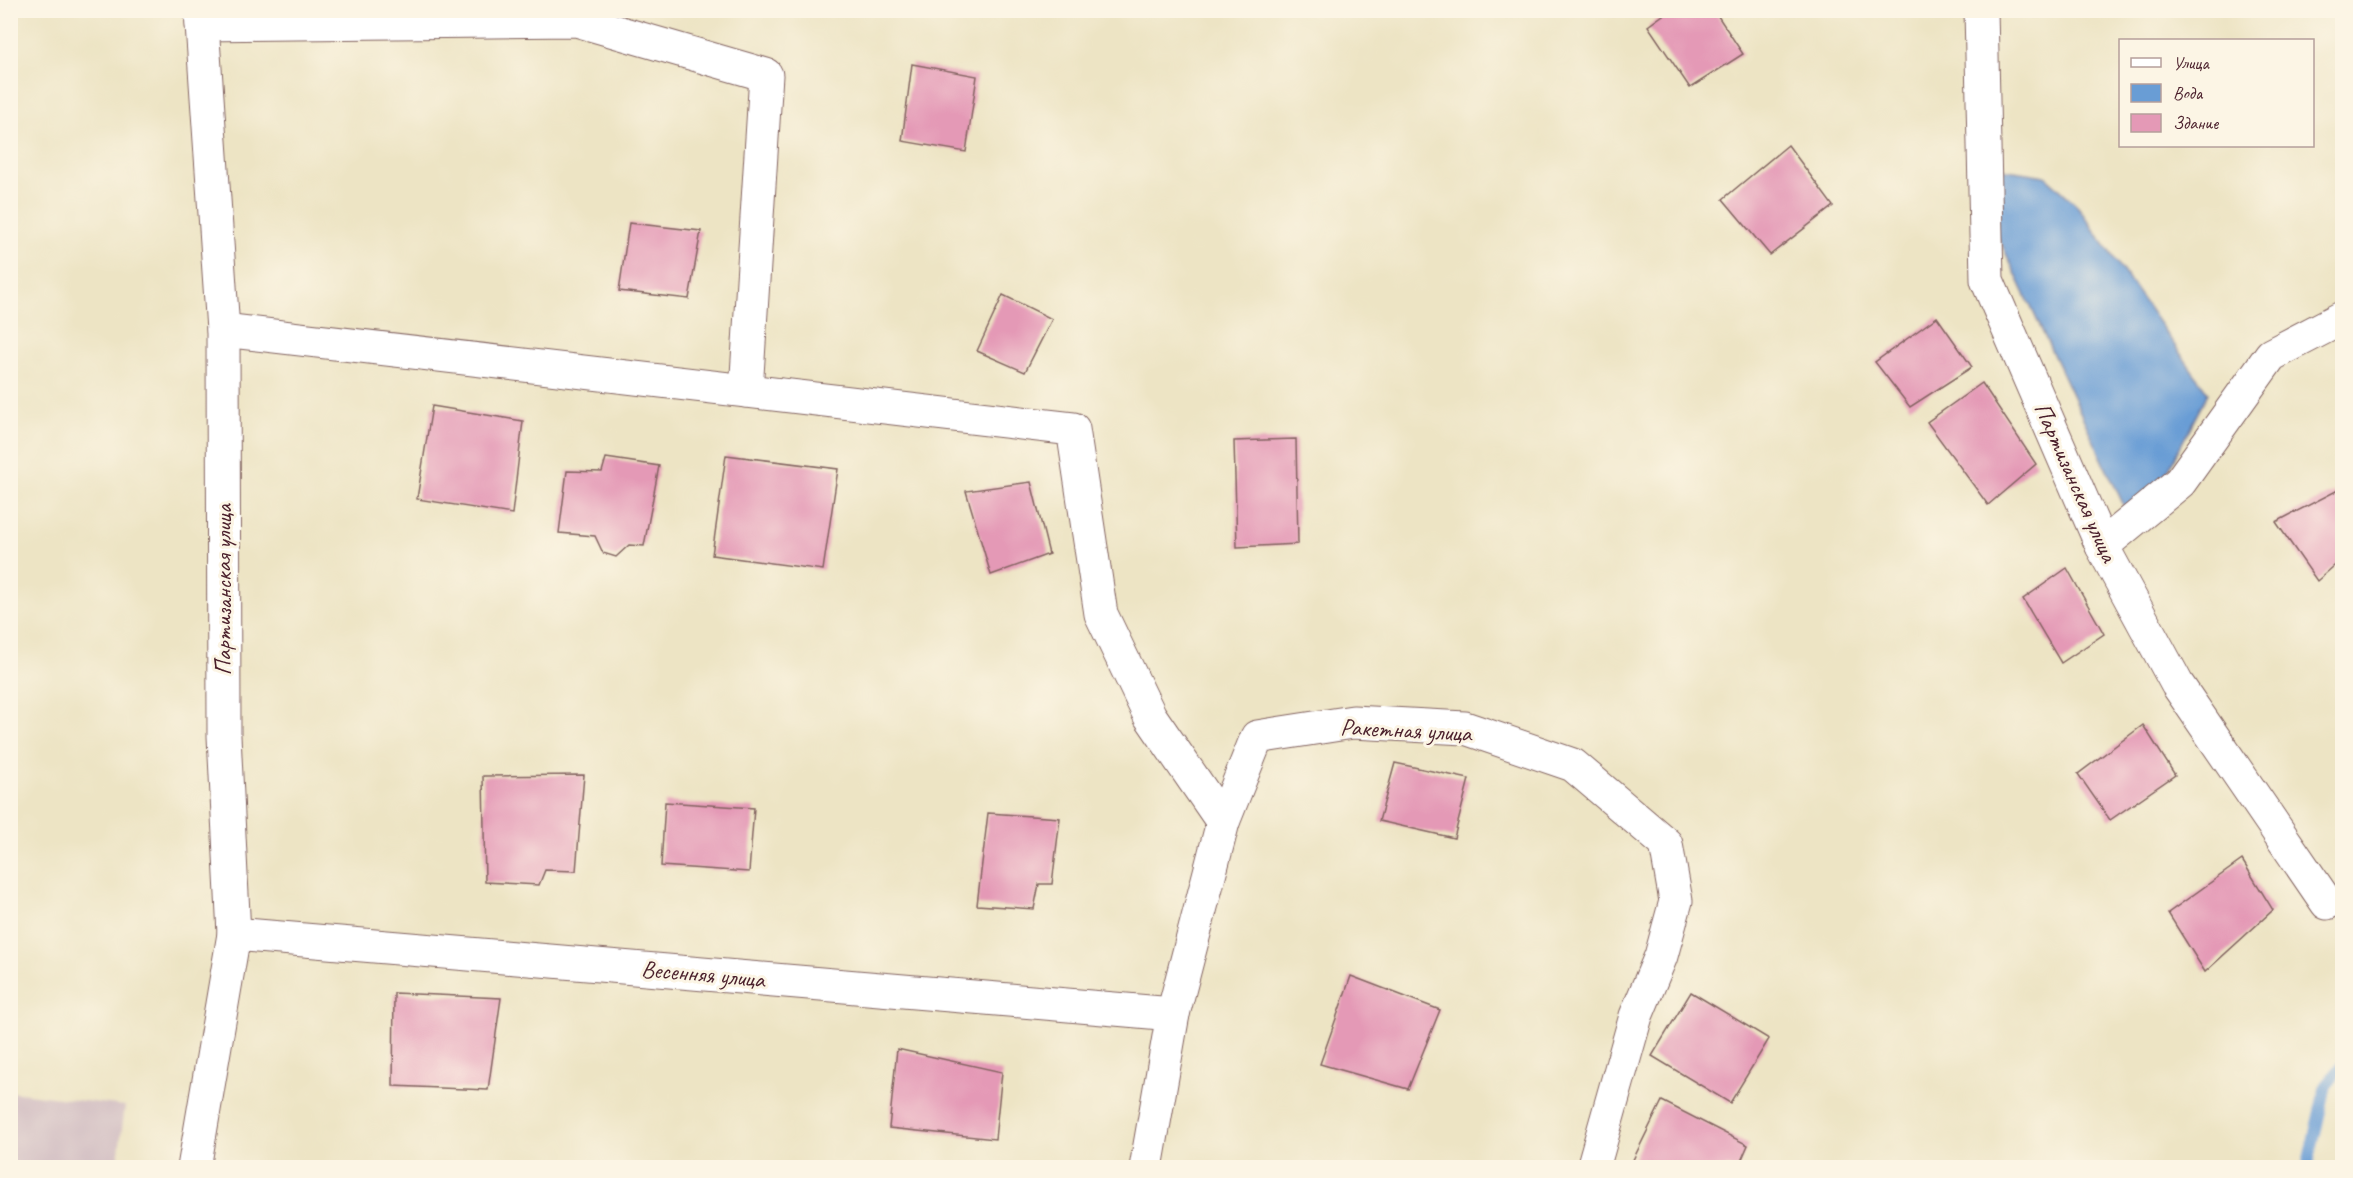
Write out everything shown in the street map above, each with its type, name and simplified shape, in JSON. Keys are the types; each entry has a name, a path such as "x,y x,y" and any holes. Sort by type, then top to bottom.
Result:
{"street":[{"name":"Партизанская улица","path":"1981,10 1987,279 2102,546 2177,684 2327,903"},
{"name":"Партизанская улица","path":"194,1167 234,934 224,736 223,330 202,17"},
{"path":"202,17 576,20 766,75 746,391"},
{"path":"2102,546 2180,482 2271,355 2343,318"},
{"path":"223,330 1073,429 1101,614 1150,716 1223,822"},
{"name":"Ракетная улица","path":"1146,1167 1173,1014 1223,822 1257,737 1353,722 1465,728 1573,765 1666,844 1676,901 1661,956 1636,1016 1593,1167"},
{"name":"Весенняя улица","path":"234,934 1173,1014"}],"shaded area":[{"path":"11,1092 125,1106 117,1167 11,1167"}],"water":[{"path":"2002,169 2045,176 2076,204 2208,393 2164,478 2126,510 1994,228"}],"building":[{"path":"1670,10 1714,10 1743,54 1690,88 1648,26"},
{"path":"912,64 977,76 966,152 902,141"},
{"path":"1788,145 1833,206 1770,255 1723,199"},
{"path":"629,223 701,231 689,299 619,291"},
{"path":"1003,295 1052,319 1025,372 977,351"},
{"path":"1937,317 1972,367 1910,407 1875,362"},
{"path":"1982,383 2036,464 1988,505 1927,422"},
{"path":"432,406 523,421 512,514 417,499"},
{"path":"1296,439 1298,544 1237,547 1234,441"},
{"path":"726,455 838,469 823,570 712,555"},
{"path":"606,458 659,466 644,546 629,545 616,557 603,553 595,536 559,533 567,471 602,472"},
{"path":"1031,482 1049,554 991,575 966,491"},
{"path":"2338,490 2342,497 2342,559 2317,581 2276,522"},
{"path":"2067,568 2104,634 2061,663 2023,599"},
{"path":"2143,725 2175,775 2110,820 2078,774"},
{"path":"1395,763 1469,779 1454,838 1379,821"},
{"path":"584,775 576,871 545,870 539,885 485,882 483,776"},
{"path":"665,802 754,808 749,872 661,866"},
{"path":"988,813 1060,818 1052,884 1039,884 1034,909 977,905"},
{"path":"2242,860 2273,910 2205,972 2168,913"},
{"path":"1351,976 1440,1010 1408,1089 1320,1064"},
{"path":"1691,992 1769,1039 1730,1103 1652,1056"},
{"path":"394,993 501,998 488,1090 393,1086"},
{"path":"897,1049 1002,1072 995,1139 889,1128"},
{"path":"1662,1101 1748,1145 1738,1168 1629,1168"}],"waterway":[{"path":"2307,1168 2326,1085 2342,1067"}]}
